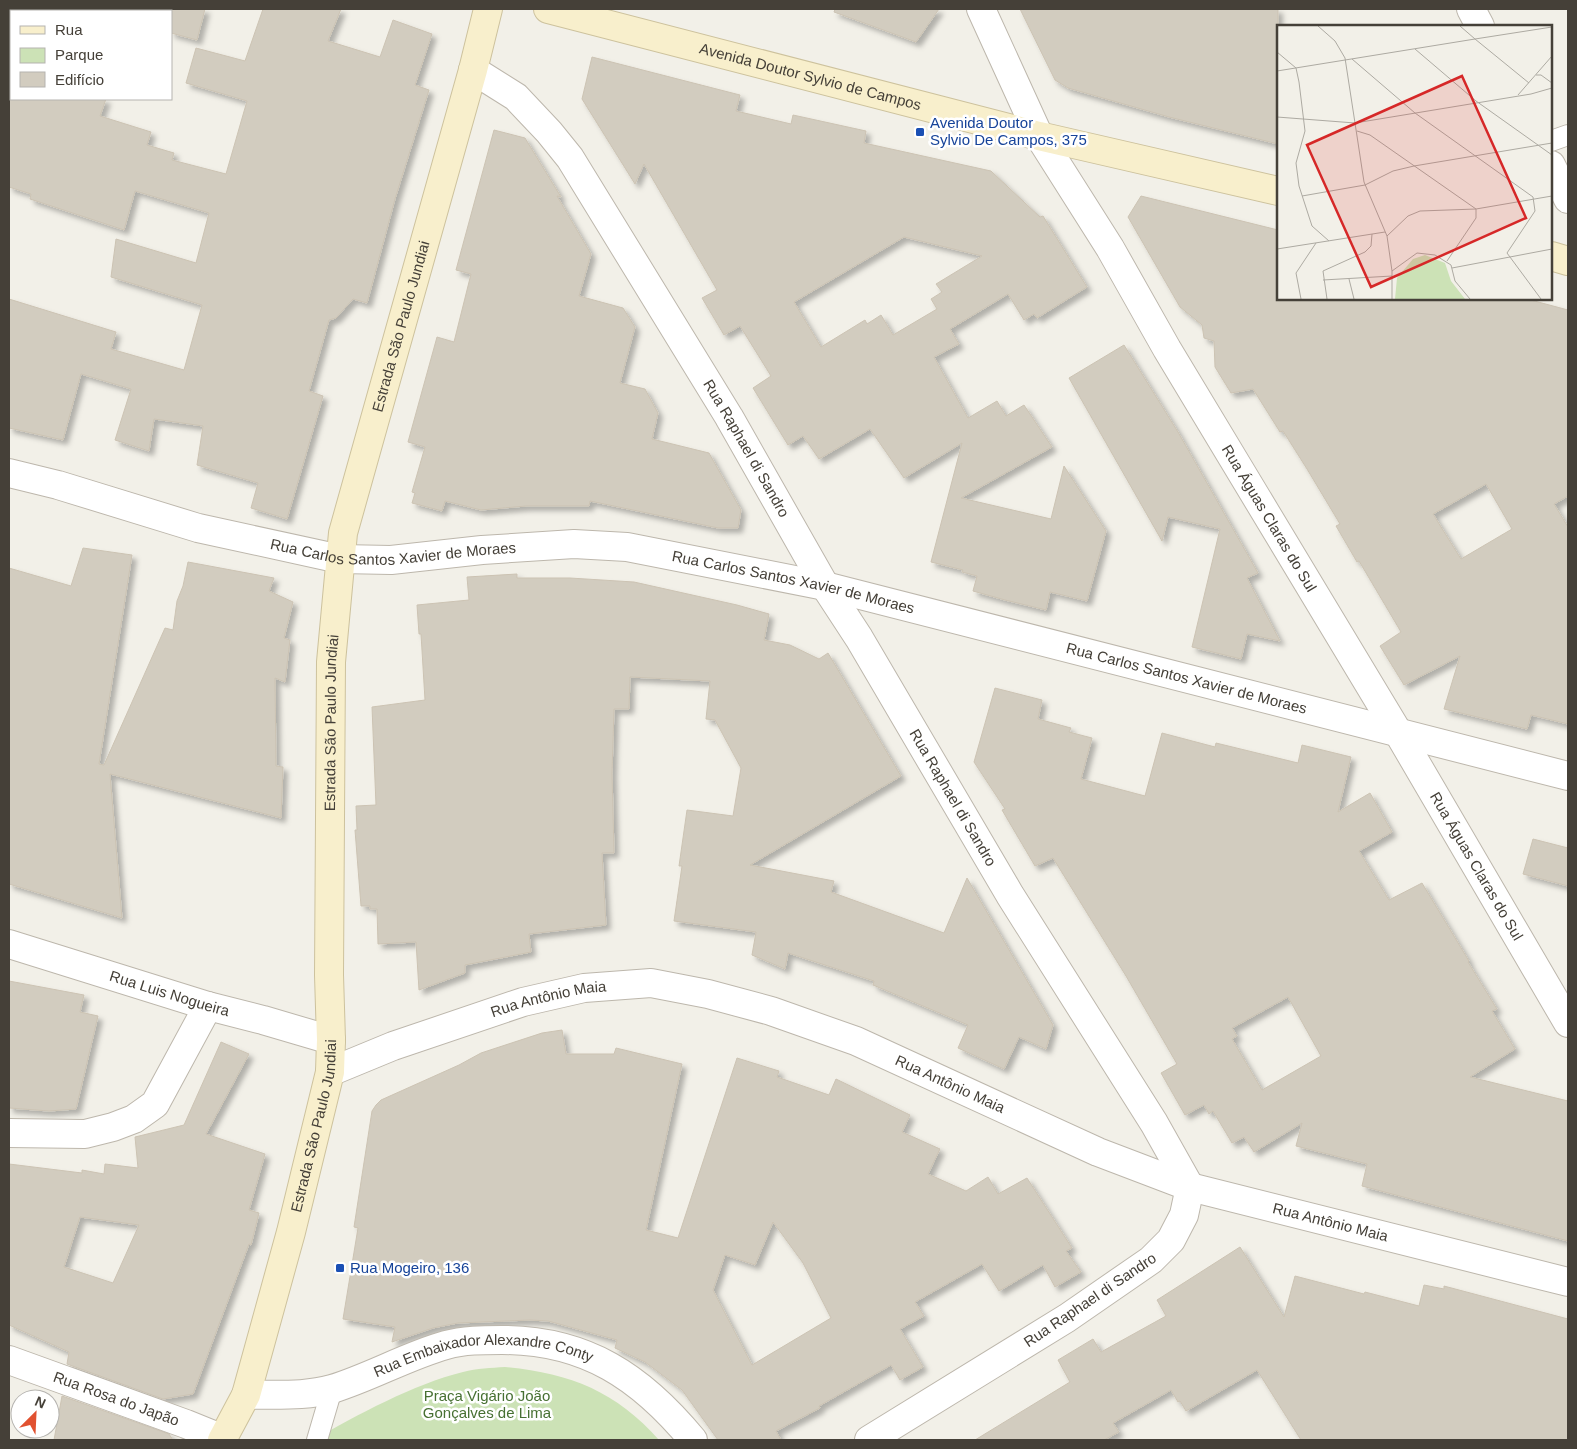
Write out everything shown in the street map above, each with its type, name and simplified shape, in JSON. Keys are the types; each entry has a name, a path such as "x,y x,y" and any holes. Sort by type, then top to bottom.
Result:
{"main road":[{"name":"Estrada São Paulo Jundiai","path":"223,1440 246,1395 291,1232 330,1072 331,662 343,533 473,70 488,9"},
{"name":"Avenida Doutor Sylvio de Campos","path":"548,9 1039,136 1277,191"},
{"path":"1552,256 1568,260"}],"street":[{"name":"Rua Águas Claras do Sul","path":"980,9 1039,136 1110,248 1167,349 1399,734 1568,1023"},
{"path":"1471,9 1479,25"},
{"name":"Rua Raphael di Sandro","path":"473,70 516,97 549,132 570,158 729,418 825,586 859,638 1010,895 1154,1123 1190,1187 1184,1215 1171,1240 1152,1260 1067,1318 869,1440"},
{"path":"1552,167 1568,199"},
{"name":"Rua Carlos Santos Xavier de Moraes","path":"9,473 58,485 198,528 340,559 391,560 482,550 574,544 618,546 825,586 1568,776"},
{"name":"Rua Luis Nogueira","path":"9,944 208,1006 331,1040"},
{"name":"Rua Antônio Maia","path":"330,1072 393,1046 523,1002 584,988 651,983 708,994 771,1011 856,1040 1098,1152 1190,1187 1568,1282"},
{"path":"9,1132 85,1134 113,1127 134,1119 155,1104 208,1006"},
{"name":"Rua Embaixador Alexandre Conty","path":"246,1395 302,1394 332,1389 447,1345 478,1340 524,1340 557,1345 601,1362 651,1396 693,1440"},
{"name":"Rua Rosa do Japão","path":"9,1360 186,1424 223,1440"}],"lane":[{"path":"1552,142 1568,135"},
{"path":"317,1440 332,1389"}],"green space":[{"name":"Praça Vigário João Gonçalves de Lima","path":"505,1367 550,1374 590,1387 626,1409 659,1440 313,1440 367,1411 425,1384 468,1371"}],"building":[{"path":"205,9 197,40 172,33 171,10"},
{"path":"263,9 341,9 328,41 380,57 393,20 432,34 415,85 429,90 395,199 367,303 353,299 336,318 329,320 309,391 323,396 287,519 251,508 258,483 197,465 203,426 154,419 149,451 115,440 131,389 81,374 63,440 9,428 9,299 116,332 111,349 184,370 202,305 111,277 116,239 196,263 209,213 135,191 124,230 30,199 31,194 9,187 9,99 106,100 100,116 151,132 147,145 174,153 172,160 226,174 247,101 186,83 196,48 245,61"},
{"path":"835,9 939,9 916,42 834,12"},
{"path":"1020,9 1278,9 1277,144 1169,117 1068,88 1055,80"},
{"path":"592,57 740,95 736,111 791,124 793,115 866,131 864,143 991,171 1040,217 1043,216 1087,287 1037,318 1034,314 1024,320 1008,294 950,329 959,344 934,357 968,418 997,401 1006,416 1024,405 1052,447 961,498 1051,519 1064,466 1106,531 1087,601 1050,592 1046,610 1005,600 973,591 977,576 962,572 963,570 931,562 962,443 904,478 870,429 819,459 803,436 788,445 753,388 771,376 740,326 724,335 702,298 717,290 644,164 635,184 582,99","holes":["904,237 982,256 936,284 942,292 931,299 937,309 893,335 881,315 867,324 865,320 821,347 794,302"]},
{"path":"494,130 525,138 561,197 557,196 591,254 579,296 623,308 635,327 620,383 645,389 658,413 652,439 709,453 741,510 738,528 718,528 590,501 589,506 526,506 481,510 445,501 442,511 412,503 415,493 412,492 425,447 408,442 437,337 454,342 471,274 456,270"},
{"path":"1141,196 1277,230 1277,300 1531,300 1568,310 1568,496 1554,504 1568,527 1568,724 1531,715 1527,729 1444,709 1460,656 1404,685 1380,646 1401,632 1336,526 1340,524 1283,431 1280,432 1253,389 1231,393 1215,367 1214,341 1204,338 1202,325 1180,307 1128,217","holes":["1486,484 1512,529 1461,559 1433,514"]},
{"path":"1124,345 1178,432 1258,573 1247,578 1280,641 1247,634 1241,659 1192,647 1220,529 1168,517 1162,541 1069,378"},
{"path":"83,548 132,555 99,764 104,765 165,628 173,630 177,601 183,586 188,562 274,578 269,591 293,602 284,638 290,640 285,682 275,678 276,766 283,767 281,818 110,774 122,918 9,884 9,568 71,586"},
{"path":"517,574 517,578 570,578 634,582 737,605 769,614 764,640 790,645 819,659 828,653 901,776 750,865 834,881 831,892 944,933 967,878 1053,1025 1046,1049 1019,1037 1004,1069 958,1048 968,1025 873,985 874,981 788,953 785,969 752,955 756,932 674,921 682,866 679,866 687,810 733,816 741,768 715,720 706,719 710,681 630,677 629,709 614,709 612,773 614,853 602,853 606,925 529,934 531,952 465,965 465,973 419,990 416,942 378,944 377,909 370,909 370,906 361,906 355,830 357,830 356,806 376,805 372,707 425,700 421,634 419,634 417,605 469,600 467,577"},
{"path":"995,688 1042,700 1038,719 1071,728 1069,732 1092,738 1081,779 1145,796 1162,733 1215,747 1216,743 1298,763 1302,745 1351,757 1338,812 1370,793 1392,832 1359,851 1389,900 1422,883 1497,1009 1492,1011 1515,1049 1470,1077 1568,1101 1568,1241 1362,1186 1367,1164 1296,1146 1302,1123 1254,1152 1244,1137 1232,1143 1213,1111 1209,1114 1204,1105 1185,1115 1161,1073 1177,1064 1126,976 1053,858 1035,866 1002,810 1005,809 974,762","holes":["1288,997 1321,1056 1262,1090 1232,1039 1237,1036 1232,1028"]},
{"path":"1533,839 1568,848 1568,886 1523,874"},
{"path":"9,981 84,995 80,1012 98,1016 76,1109 49,1111 9,1108"},
{"path":"562,1030 566,1054 614,1054 616,1048 682,1064 646,1230 678,1238 737,1058 779,1071 777,1077 829,1095 836,1079 910,1115 902,1132 940,1149 928,1174 966,1191 988,1177 998,1194 1027,1178 1072,1248 1066,1251 1081,1272 1055,1287 1043,1265 999,1291 982,1264 915,1302 924,1316 900,1329 923,1367 900,1380 891,1365 819,1406 820,1408 776,1431 781,1440 718,1440 682,1390 645,1362 615,1348 617,1340 548,1321 530,1320 458,1323 433,1328 392,1342 395,1327 343,1319 358,1228 354,1227 372,1111 376,1105 381,1100 459,1065 481,1053 542,1033","holes":["773,1222 803,1263 831,1318 752,1365 713,1290 725,1255 755,1265"]},
{"path":"221,1042 249,1054 206,1134 265,1154 249,1210 259,1213 251,1245 249,1244 193,1394 163,1399 67,1364 69,1352 9,1325 9,1164 82,1173 82,1170 104,1174 105,1164 138,1168 135,1137 184,1125","holes":["80,1217 139,1225 113,1283 64,1267"]},
{"path":"1240,1247 1284,1317 1295,1276 1419,1306 1424,1285 1444,1289 1444,1286 1568,1319 1568,1440 1301,1440 1257,1370 1186,1411 1171,1390 1113,1423 1119,1432 1104,1440 975,1440 1070,1382 1058,1360 1093,1339 1101,1352 1166,1316 1157,1300"},
{"path":"62,1396 169,1434 173,1440 54,1440 60,1439"}],"place":[{"name":"Avenida Doutor Sylvio De Campos, 375","path":"920,132"},
{"name":"Rua Mogeiro, 136","path":"340,1268"}]}
